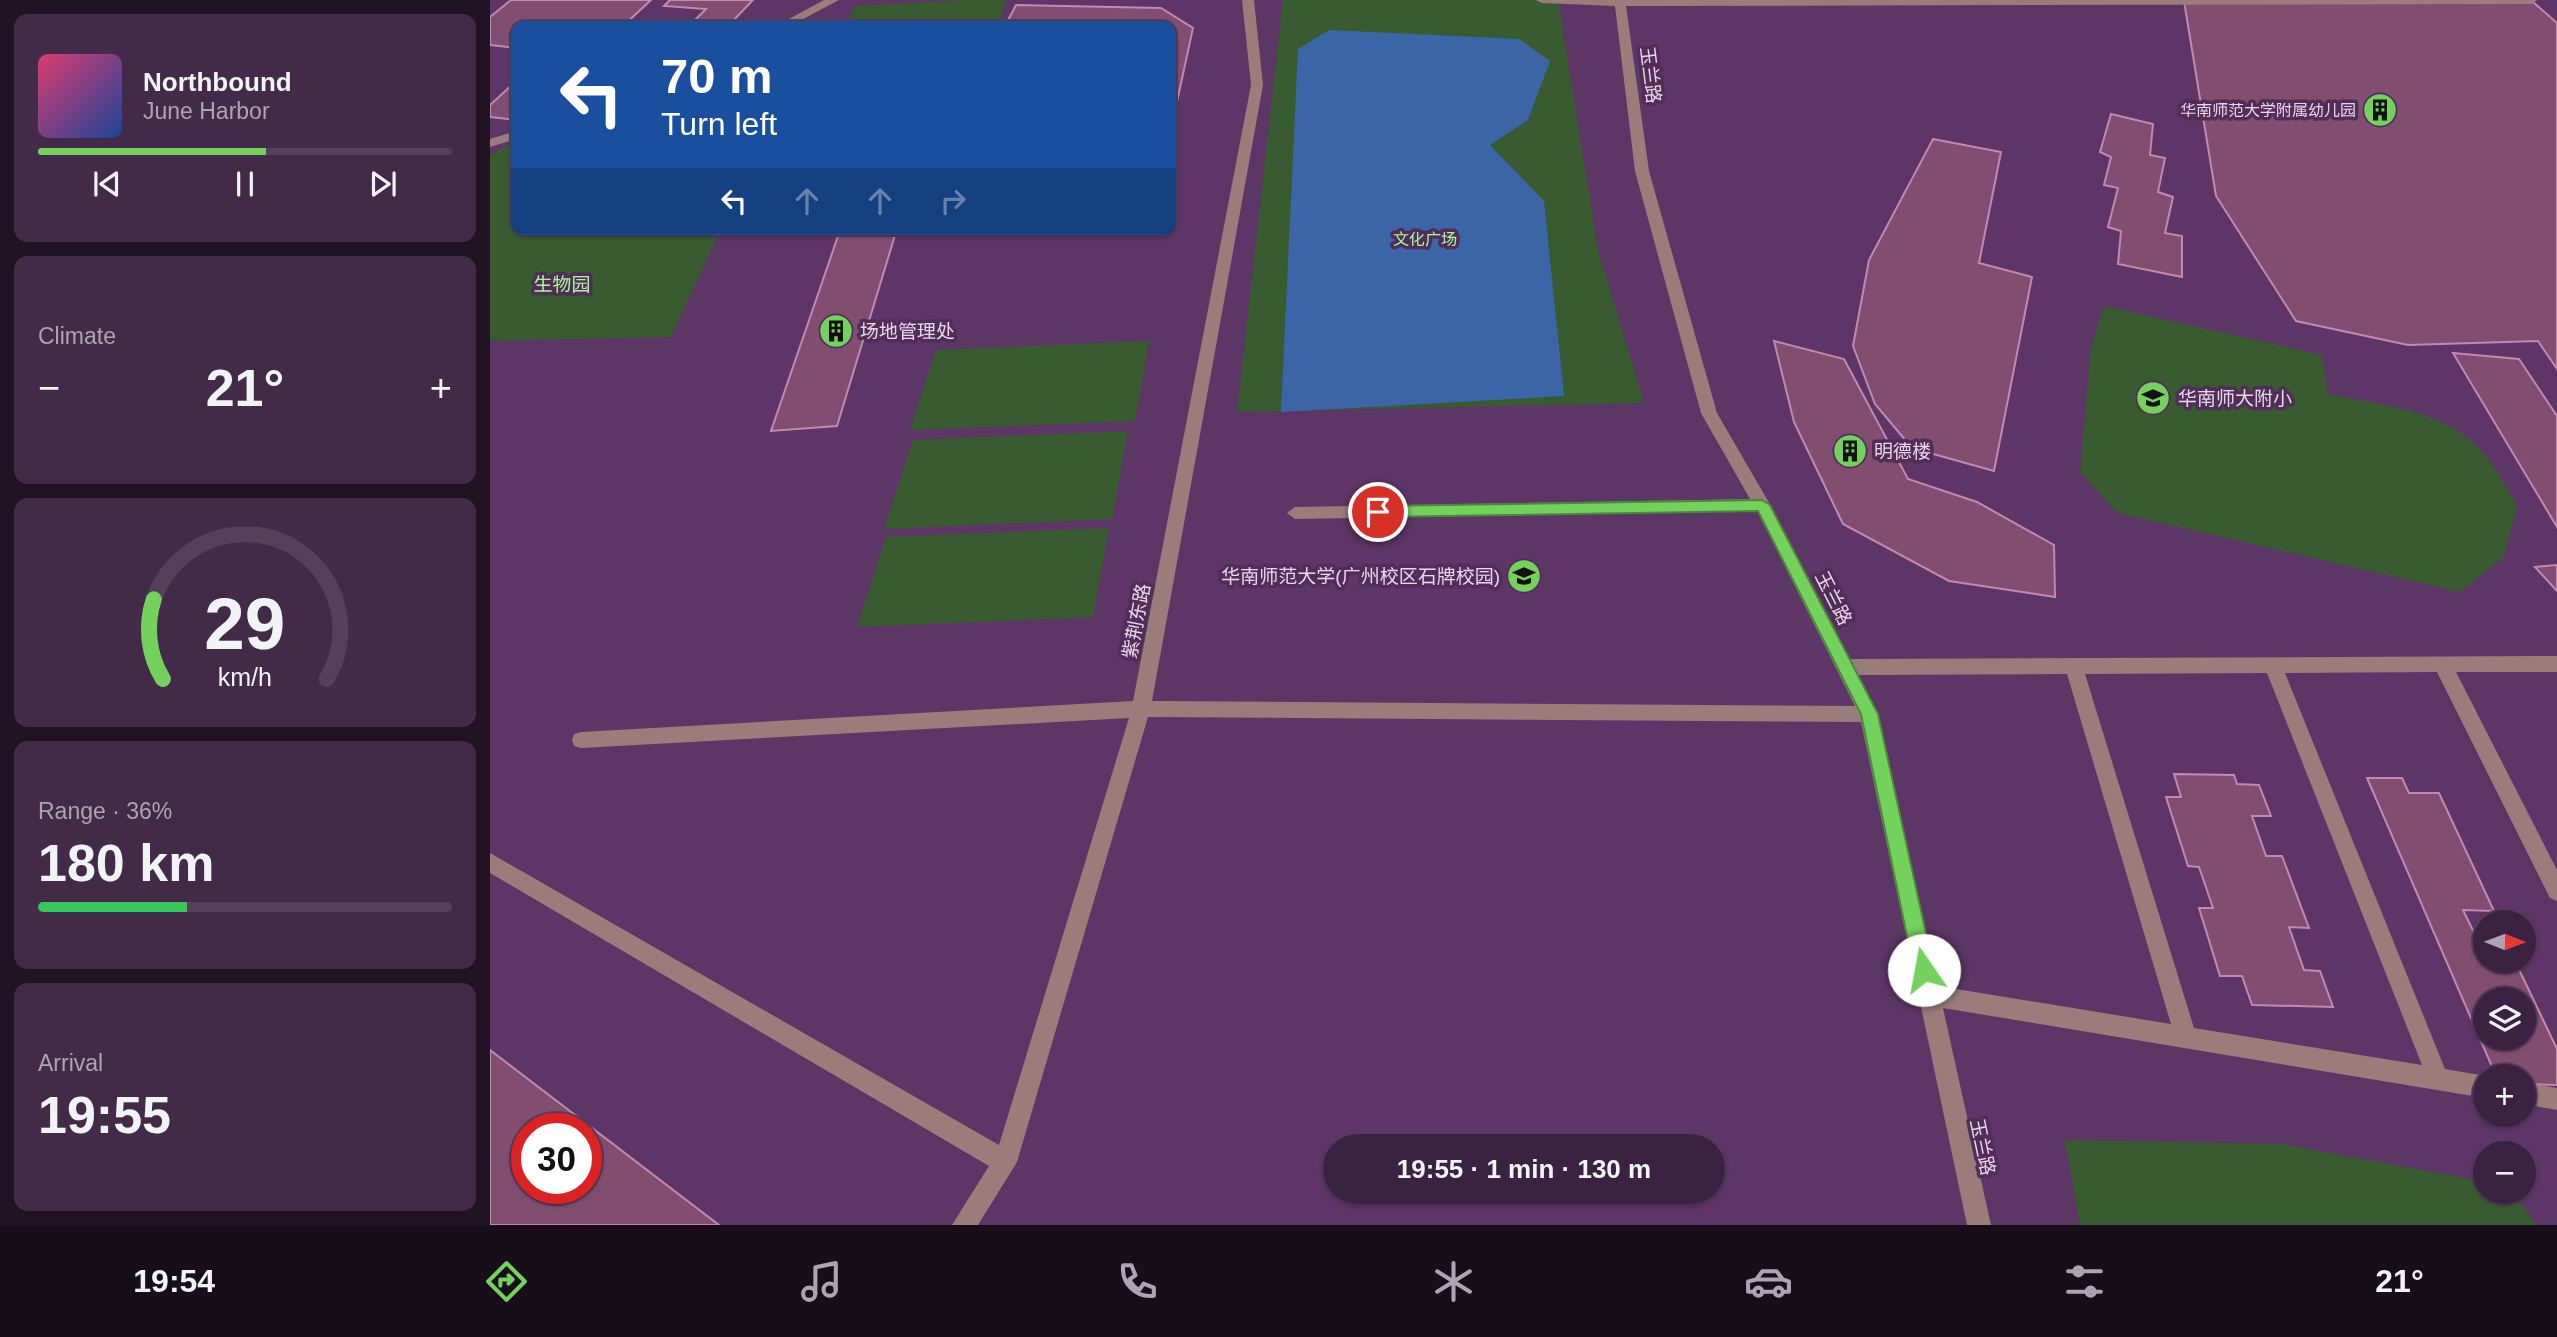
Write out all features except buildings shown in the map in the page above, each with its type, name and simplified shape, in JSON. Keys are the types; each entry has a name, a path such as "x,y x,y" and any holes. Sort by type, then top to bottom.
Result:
{"street":[{"path":"792,21 833,0"},
{"name":"紫荆东路","path":"964,1225 1005,1162 1141,709 1257,85 1248,0"},
{"path":"1542,0 2532,1"},
{"name":"玉兰路","path":"1620,1 1642,171 1709,413 1762,505 1869,714 1979,1225"},
{"path":"490,143 511,137"},
{"path":"1295,513 1762,505"},
{"path":"2443,664 2557,891"},
{"path":"1846,667 2557,664"},
{"path":"2273,665 2438,1079"},
{"path":"2074,666 2186,1038"},
{"path":"581,740 1141,709 1869,714"},
{"path":"490,862 1005,1162"},
{"path":"1929,995 2473,1085"},
{"path":"2536,1095 2557,1099"}],"shaded area":[{"name":"华南师范大学(广州校区石牌校园)","path":"490,0 2557,0 2557,1225 490,1225"}],"green space":[{"path":"1006,0 1000,21 848,21 855,6"},
{"name":"文化广场","path":"1283,0 1558,0 1598,250 1644,403 1237,412"},
{"name":"生物园","path":"511,144 511,235 718,235 671,337 490,341 490,155"},
{"path":"2104,306 2322,355 2328,394 2411,411 2450,426 2482,452 2518,506 2503,558 2460,592 2118,513 2080,472 2091,347"},
{"path":"1149,341 1135,421 910,430 936,350"},
{"path":"1128,431 1112,519 884,529 913,440"},
{"path":"1109,528 1093,617 857,627 886,537"},
{"path":"2065,1140 2282,1144 2473,1180 2473,1204 2521,1204 2537,1225 2080,1225"}],"water":[{"name":"文化广场","path":"1329,30 1519,39 1550,61 1528,120 1490,145 1544,201 1564,396 1281,412 1298,49"}],"place":[{"name":"华南师范大学附属幼儿园","path":"2380,110"},
{"name":"场地管理处","path":"836,331"},
{"name":"华南师大附小","path":"2153,398"},
{"name":"明德楼","path":"1850,451"},
{"name":"华南师范大学(广州校区石牌校园)","path":"1524,576"}],"route":[{"path":"1378,512 1762,505 1869,714 1924,970"}]}
